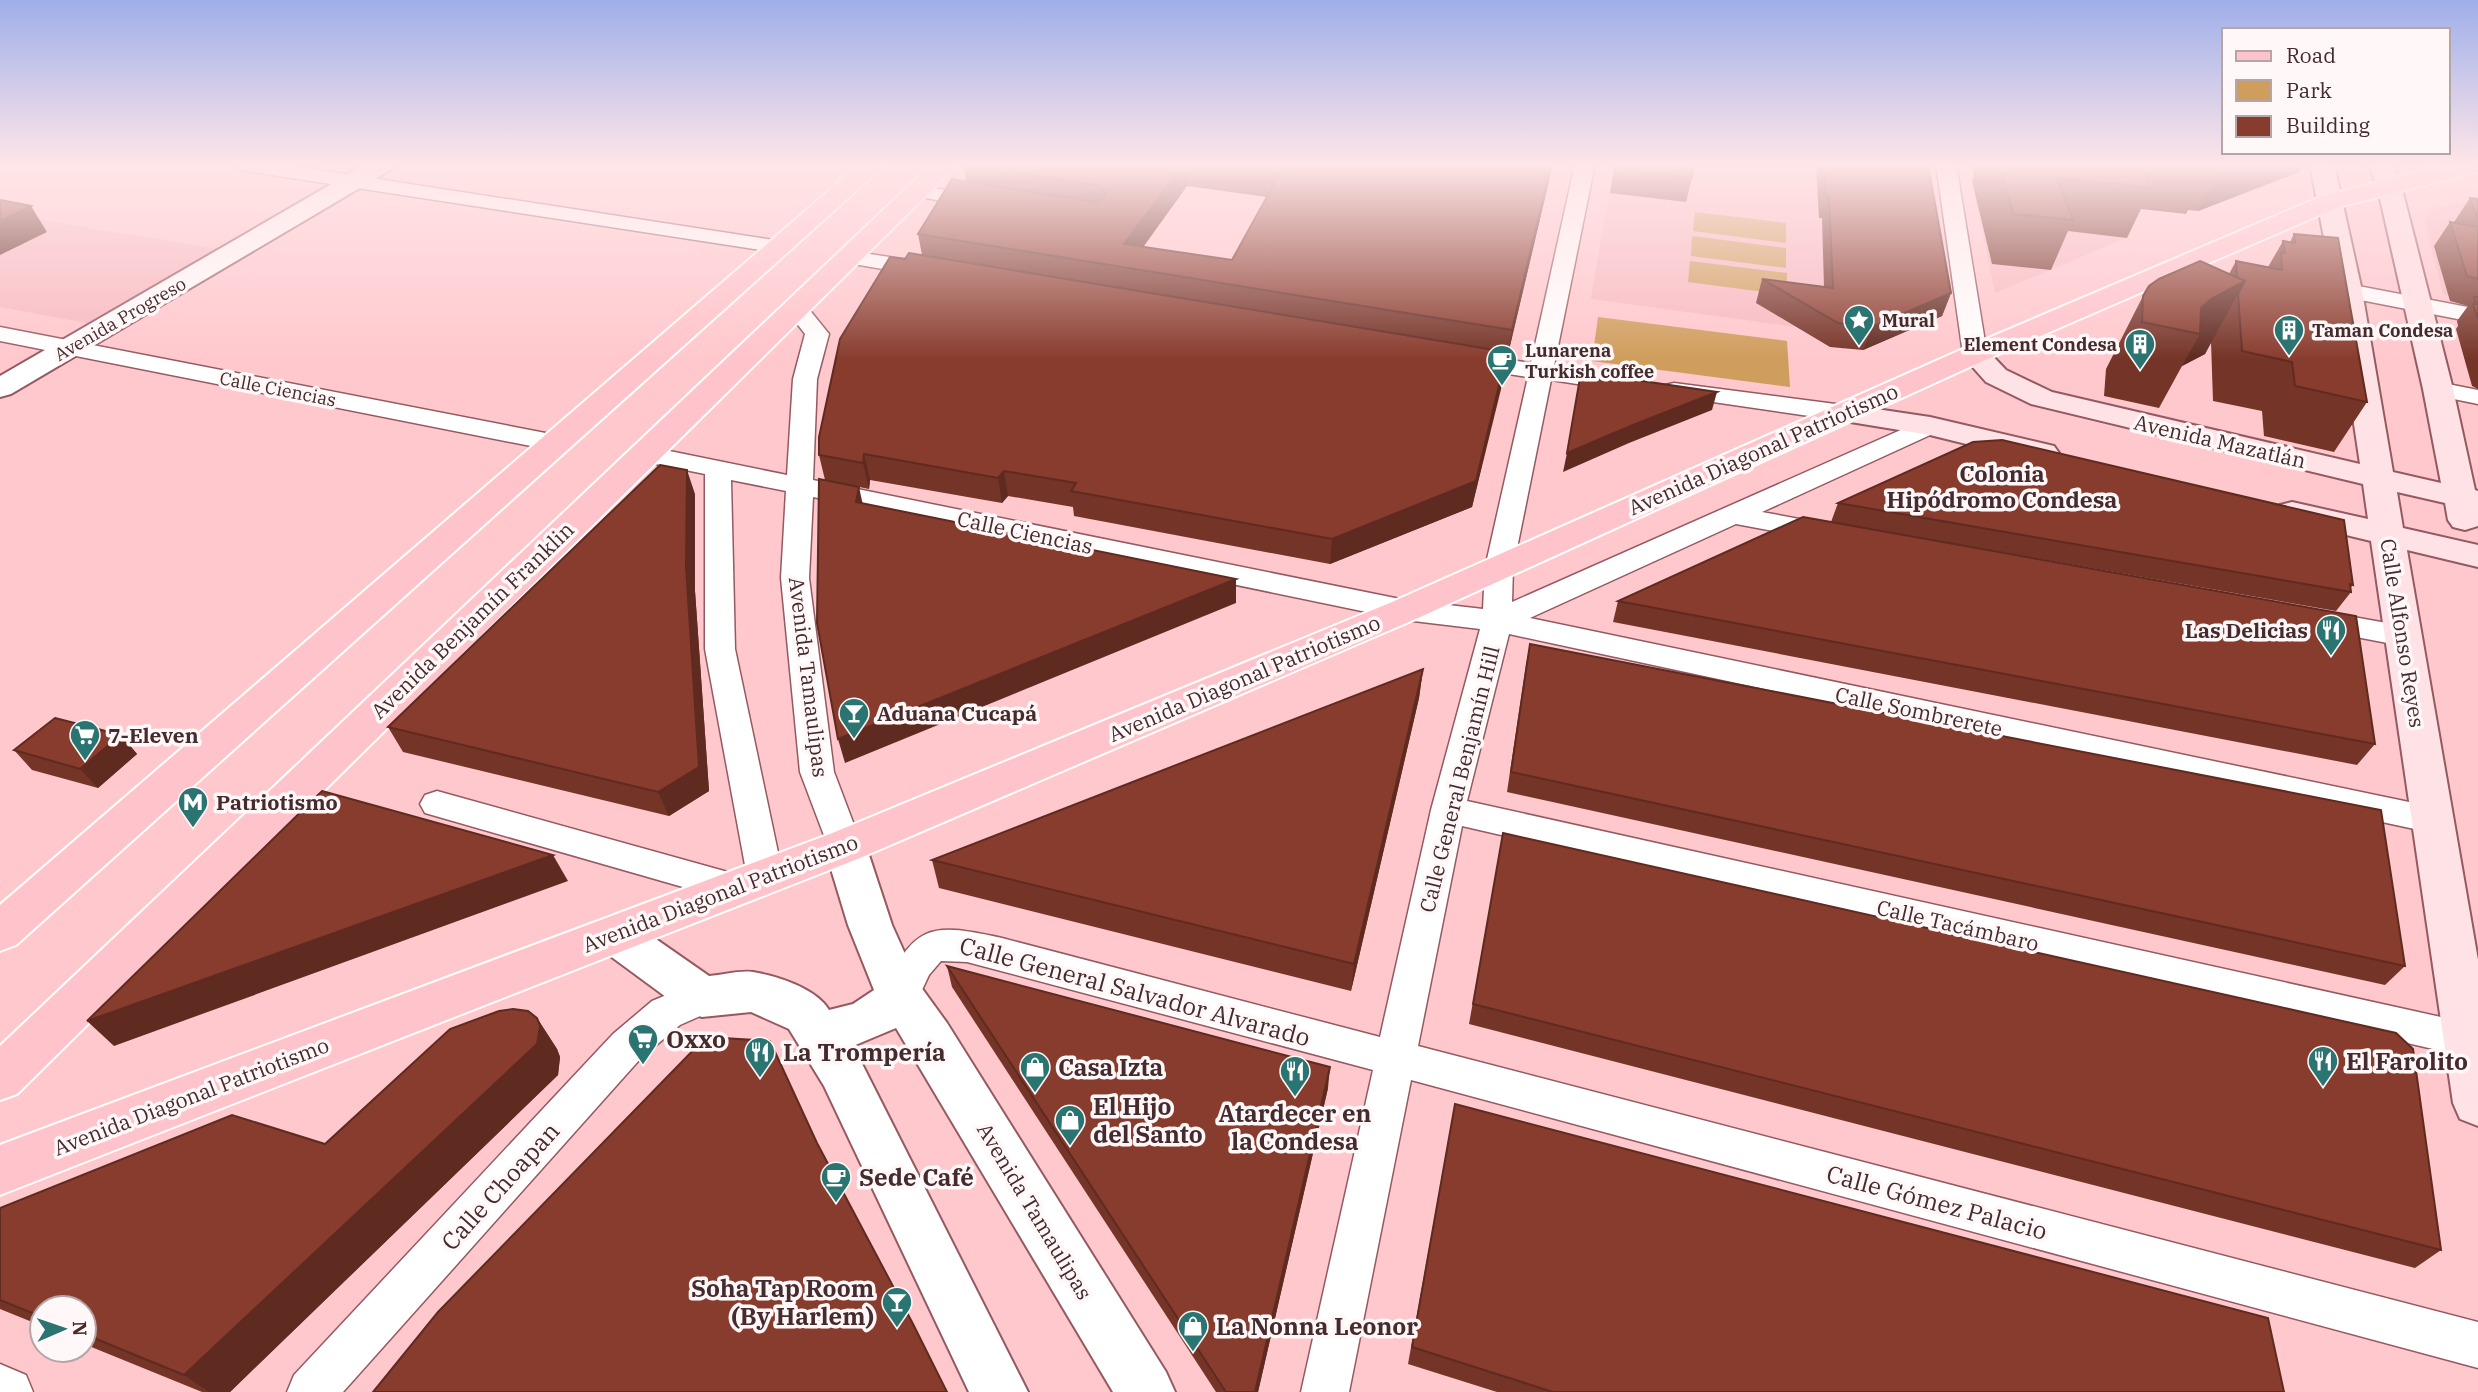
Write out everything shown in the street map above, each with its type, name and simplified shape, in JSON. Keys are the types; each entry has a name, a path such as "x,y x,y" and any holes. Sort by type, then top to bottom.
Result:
{"main road":[{"path":"0,932 800,229"},
{"name":"Avenida Benjamín Franklin","path":"0,1078 879,229"},
{"name":"Avenida Diagonal Patriotismo","path":"0,1170 845,846 1405,610 1975,354 2266,229"},
{"name":"Calle Alfonso Reyes","path":"2335,229 2348,291 2478,1103"},
{"path":"2266,506 2387,535 2476,564 2469,499 2438,389 2399,229"},
{"name":"Avenida Mazatlán","path":"1975,354 1996,376 2042,398 2469,499"},
{"path":"1843,413 1930,426 2078,461"}],"street":[{"name":"Avenida Progreso","path":"0,388 274,229"},
{"path":"664,229 780,247"},
{"name":"Calle General Benjamín Hill","path":"1325,1392 1448,810 1497,621 1499,568 1571,229"},
{"path":"1955,229 1975,354"},
{"path":"850,257 947,273"},
{"path":"2348,291 2478,316"},
{"name":"Avenida Tamaulipas","path":"796,308 817,334 805,379 795,578 817,772 845,846 870,925 901,995 1146,1392"},
{"name":"Calle Ciencias","path":"0,334 556,443"},
{"path":"1435,355 1541,373 1843,413"},
{"path":"2438,389 2478,397"},
{"path":"1497,621 1930,426"},
{"name":"Calle Ciencias","path":"645,454 1405,610"},
{"path":"437,804 750,882 720,649 718,469"},
{"path":"1733,515 1856,537"},
{"name":"Calle Sombrerete","path":"1405,610 1497,621 2433,820"},
{"path":"2294,616 2403,636"},
{"name":"Calle Tacámbaro","path":"1448,810 2468,1040"},
{"path":"614,934 702,997 751,992 781,1001 806,1014 841,1070 999,1392"},
{"name":"Calle General Salvador Alvarado","path":"901,995 916,964 929,948 946,943 1044,965 1395,1060"},
{"path":"819,1033 854,1025 884,1013 901,995"},
{"name":"Calle Choapan","path":"311,1392 628,1046 666,1013 702,997"},
{"name":"Calle Gómez Palacio","path":"1395,1060 2478,1345"},
{"path":"0,1388 9,1392"}],"shaded area":[{"path":"0,229 94,229 219,249 92,324 0,307"},
{"path":"1603,229 1892,229 1843,349 1823,343 1825,331 1591,299"},
{"path":"1982,229 2124,229 2127,238 1995,293"},
{"path":"2427,229 2478,229 2478,300 2443,294"}],"green space":[{"path":"1786,229 1786,243 1693,231"},
{"path":"1692,236 1786,248 1786,268 1691,256"},
{"path":"1690,261 1787,273 1787,295 1688,282"},
{"path":"1598,317 1787,341 1790,387 1592,361"}],"building":[{"path":"921,229 1135,229 1124,244 1232,260 1249,229 1536,229 1512,330 918,234"},
{"path":"1830,229 1940,229 1951,293 1872,327 1838,323 1762,279 1833,288"},
{"path":"2452,229 2478,229 2478,279 2467,276"},
{"path":"2294,234 2338,238 2367,402 2295,386 2292,362 2242,351 2238,294 2245,281 2237,278 2236,261 2282,270 2281,252 2285,253 2283,241 2295,243"},
{"path":"909,253 1507,352 1476,481 1332,539 1071,491 1076,483 1004,471 998,478 864,454 863,463 819,455 819,437 840,339 890,257 905,259"},
{"path":"2200,261 2245,281 2211,299 2201,308 2200,334 2142,322 2143,296 2149,286"},
{"path":"2474,297 2478,297 2478,319 2473,304 2476,304"},
{"path":"1581,372 1717,392 1567,453"},
{"path":"2002,440 2344,520 2353,585 2350,584 2351,592 1838,503 1973,442"},
{"path":"660,465 687,470 686,567 699,767 658,792 388,727"},
{"path":"819,479 859,487 856,502 1236,579 838,739 817,623"},
{"path":"1803,517 2356,616 2375,744 1618,601"},
{"path":"1530,644 2381,810 2405,966 1511,772"},
{"path":"1423,669 1354,964 932,860"},
{"path":"55,718 121,735 80,769 14,750"},
{"path":"322,791 553,855 87,1021"},
{"path":"1503,833 2396,1033 2413,1049 2441,1250 1473,1004"},
{"path":"947,966 1330,1067 1255,1392 1226,1392"},
{"path":"499,1011 528,1011 537,1018 540,1026 537,1044 184,1375 98,1340 98,1294 28,1294 28,1311 0,1300 0,1208 232,1115 325,1144 450,1029"},
{"path":"706,1037 770,1041 817,1143 947,1392 373,1392 438,1312"},
{"path":"1455,1104 2268,1318 2284,1392 1553,1392 1412,1347"}],"place":[{"name":"Mural","path":"1859,347"},
{"name":"Taman Condesa","path":"2289,357"},
{"name":"Element Condesa","path":"2140,371"},
{"name":"Lunarena Turkish coffee","path":"1502,387"},
{"name":"Las Delicias","path":"2331,657"},
{"name":"Aduana Cucapá","path":"854,740"},
{"name":"7-Eleven","path":"85,762"},
{"name":"Patriotismo","path":"193,829"},
{"name":"Oxxo","path":"643,1066"},
{"name":"La Trompería","path":"760,1079"},
{"name":"El Farolito","path":"2323,1088"},
{"name":"Casa Izta","path":"1035,1094"},
{"name":"Atardecer en la Condesa","path":"1295,1098"},
{"name":"El Hijo del Santo","path":"1070,1147"},
{"name":"Sede Café","path":"836,1204"},
{"name":"Soha Tap Room (By Harlem)","path":"897,1329"},
{"name":"La Nonna Leonor","path":"1193,1353"}],"district":[{"name":"Colonia Hipódromo Condesa","path":"2002,486"}]}
